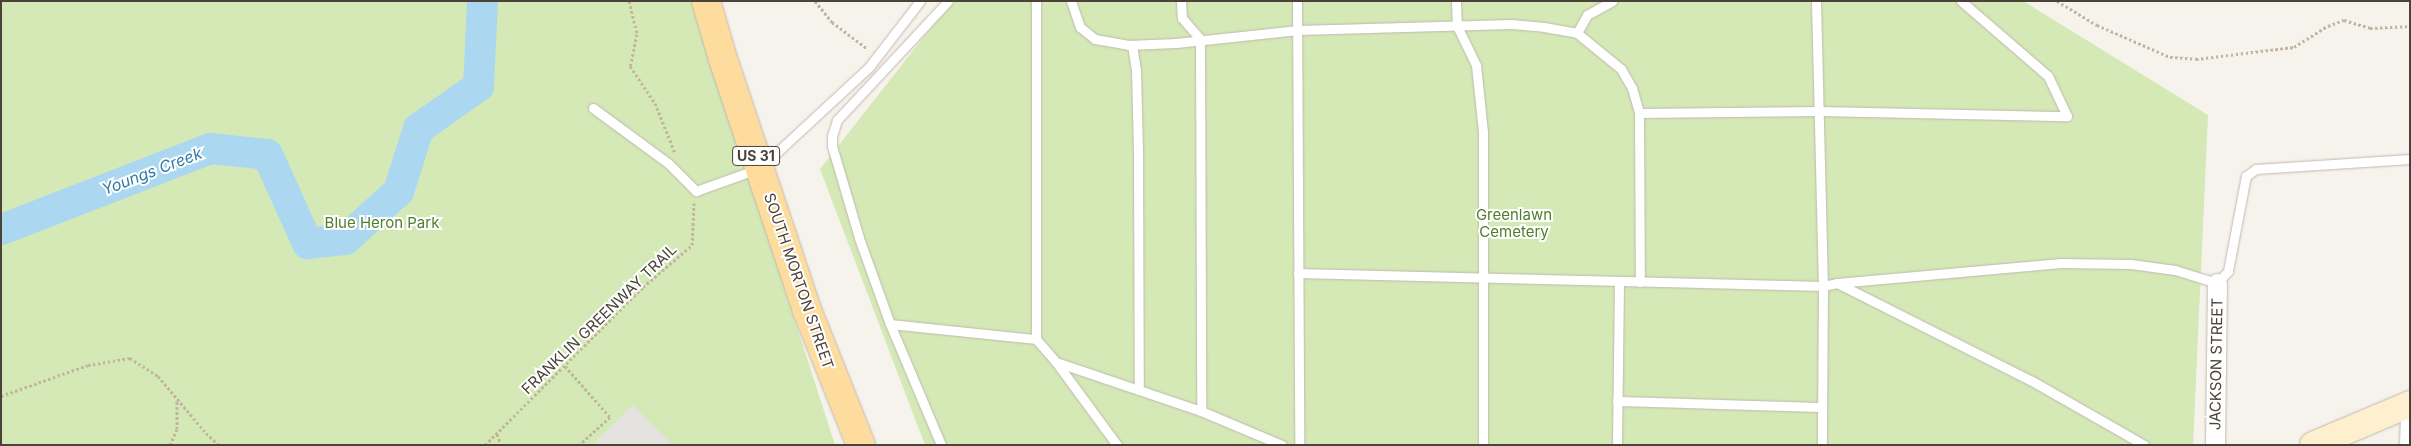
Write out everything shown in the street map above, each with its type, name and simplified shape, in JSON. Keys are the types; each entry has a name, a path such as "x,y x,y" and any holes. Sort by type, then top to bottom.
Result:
{"main road":[{"name":"SOUTH MORTON STREET","path":"706,1 723,58 807,310 861,445"}],"street":[{"name":"JACKSON STREET","path":"2215,445 2217,284"},
{"path":"2313,445 2407,405"}],"lane":[{"path":"593,108 668,163 696,191 760,168 869,67 920,1"},
{"path":"941,445 890,324 859,238 832,146 832,136 837,120 948,1"},
{"path":"1036,1 1036,339 1056,362 1117,445"},
{"path":"1071,1 1080,27 1095,38 1132,45 1176,43 1298,30 1511,24 1577,33 1621,69 1632,88 1639,113 1640,282"},
{"path":"1181,1 1182,18 1200,39 1202,411"},
{"path":"1297,1 1299,445"},
{"path":"1456,1 1457,26 1476,65 1483,132 1483,445"},
{"path":"1577,33 1587,15 1612,1"},
{"path":"1816,1 1822,286 1822,445"},
{"path":"1639,113 1819,111 2067,116 2048,76 1961,1"},
{"path":"1132,45 1136,70 1138,154 1139,390"},
{"path":"1298,273 1822,286 1837,283 2060,263 2131,264 2175,270 2217,284 2228,271 2246,176 2256,169 2410,159"},
{"path":"1617,445 1619,282"},
{"path":"1837,283 2032,381 2144,445"},
{"path":"890,324 1036,339"},
{"path":"1056,362 1202,411 1282,445"},
{"path":"1617,401 1822,407"},
{"path":"2404,445 2407,405"}],"path":[{"name":"FRANKLIN GREENWAY TRAIL","path":"485,445 643,288 692,244 694,204 687,182 655,103 630,66 637,34 629,1"},
{"path":"814,1 832,22 878,56"},
{"path":"2057,1 2097,25 2170,57 2196,59 2294,47 2328,26 2344,20 2370,28 2410,26"},
{"path":"1,396 88,365 130,358 158,376 206,433 220,445"},
{"path":"565,366 610,417 579,445"},
{"path":"170,445 177,429 177,398"},
{"path":"497,434 501,445"}],"green space":[{"name":"Blue Heron Park","path":"1,1 692,1 835,445 1,445"},
{"name":"Greenlawn Cemetery","path":"952,1 2023,1 2208,115 2193,445 925,445 820,169"}],"shaded area":[{"path":"633,405 673,445 592,445"}],"waterway":[{"name":"Youngs Creek","path":"1,229 210,148 267,154 307,243 345,239 398,191 418,128 478,86 482,1"}]}
